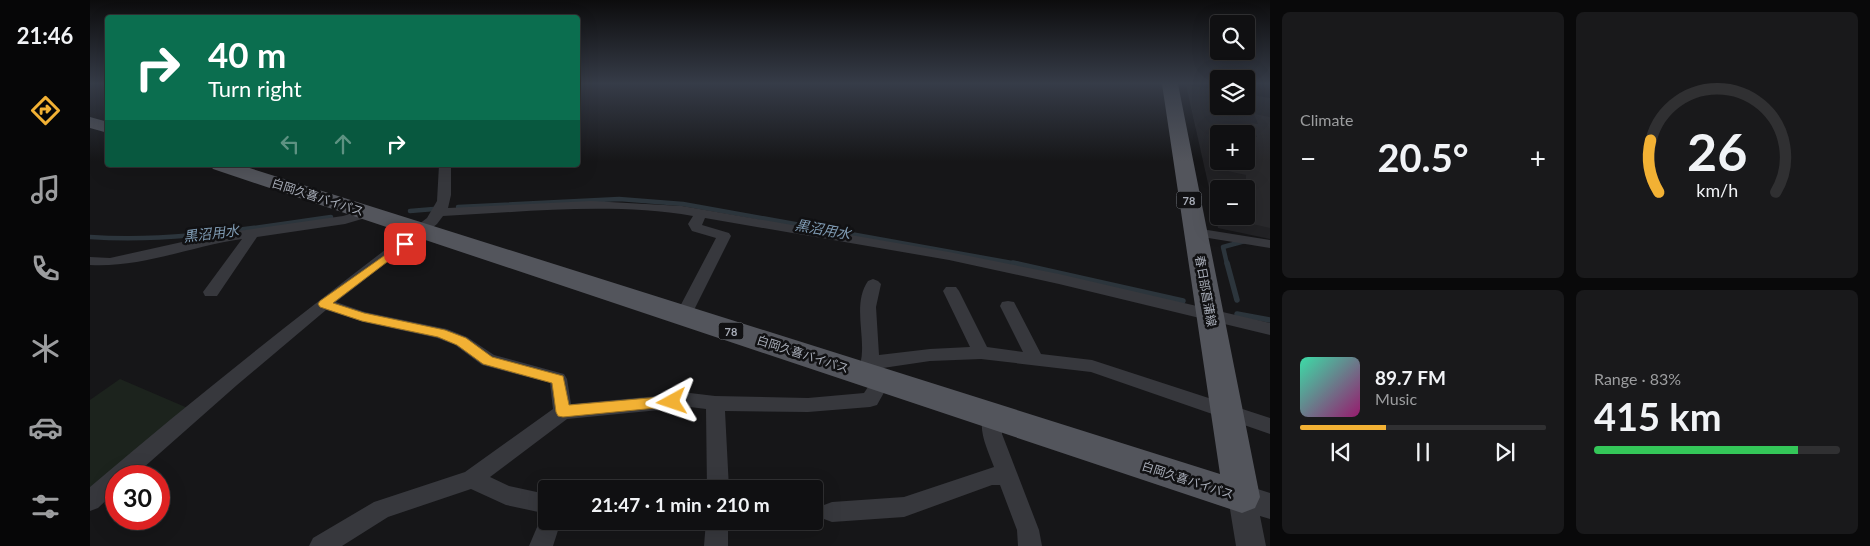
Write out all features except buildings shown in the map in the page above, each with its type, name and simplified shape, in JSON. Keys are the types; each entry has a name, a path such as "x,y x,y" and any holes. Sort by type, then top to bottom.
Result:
{"main road":[{"name":"春日部菖蒲線","path":"1174,109 1228,412 1256,502"},
{"path":"90,122 105,127"},
{"name":"白岡久喜バイパス","path":"226,167 683,316 872,373 992,416 1256,502"}],"street":[{"path":"131,465 324,304 421,230 441,212 445,203 445,167"},
{"path":"441,212 589,203 649,205 949,256 1059,279 1270,329"},
{"path":"90,261 110,262 218,238 344,220 367,213"},
{"path":"683,316 724,236 697,228 695,224 702,213"},
{"path":"1195,232 1212,236 1242,238 1270,244"},
{"path":"212,292 253,233"},
{"path":"321,546 382,509 450,488 472,479 563,412 690,400 715,403 808,405 870,400 872,373 868,307 873,284"},
{"path":"950,291 981,352"},
{"path":"324,304 362,317 441,333 461,342 488,360 558,379 563,412"},
{"path":"1008,306 1034,359"},
{"path":"872,373 930,355 981,352 1092,366 1270,426"},
{"path":"715,403 718,480"},
{"path":"992,416 992,434 1006,476 1028,530 1030,546"},
{"path":"832,512 904,507 992,476 1006,476"},
{"path":"472,479 506,495 538,502"},
{"path":"90,501 105,488"},
{"path":"1251,546 1256,502"},
{"path":"541,546 547,530"},
{"path":"716,546 717,530"}],"shaded area":[{"path":"1191,109 1210,109 1210,115 1255,115 1255,109 1270,109 1270,239 1218,228 1217,225 1255,225 1255,180 1210,180 1210,192"},
{"path":"120,379 190,409 122,465 105,465 105,479 90,491 90,400"}],"waterway":[{"name":"黒沼用水","path":"458,207 619,199 683,204 1015,264"},
{"name":"黒沼用水","path":"410,211 434,209"},
{"name":"黒沼用水","path":"90,237 151,238 181,236 241,230 331,217"},
{"path":"1227,264 1223,247 1245,241"},
{"path":"1227,263 1237,300"},
{"name":"黒沼用水","path":"1015,264 1183,301"},
{"name":"黒沼用水","path":"1237,314 1270,320"}],"route":[{"path":"405,244 324,304 362,317 441,333 461,342 488,360 558,379 563,412 672,402"}]}
